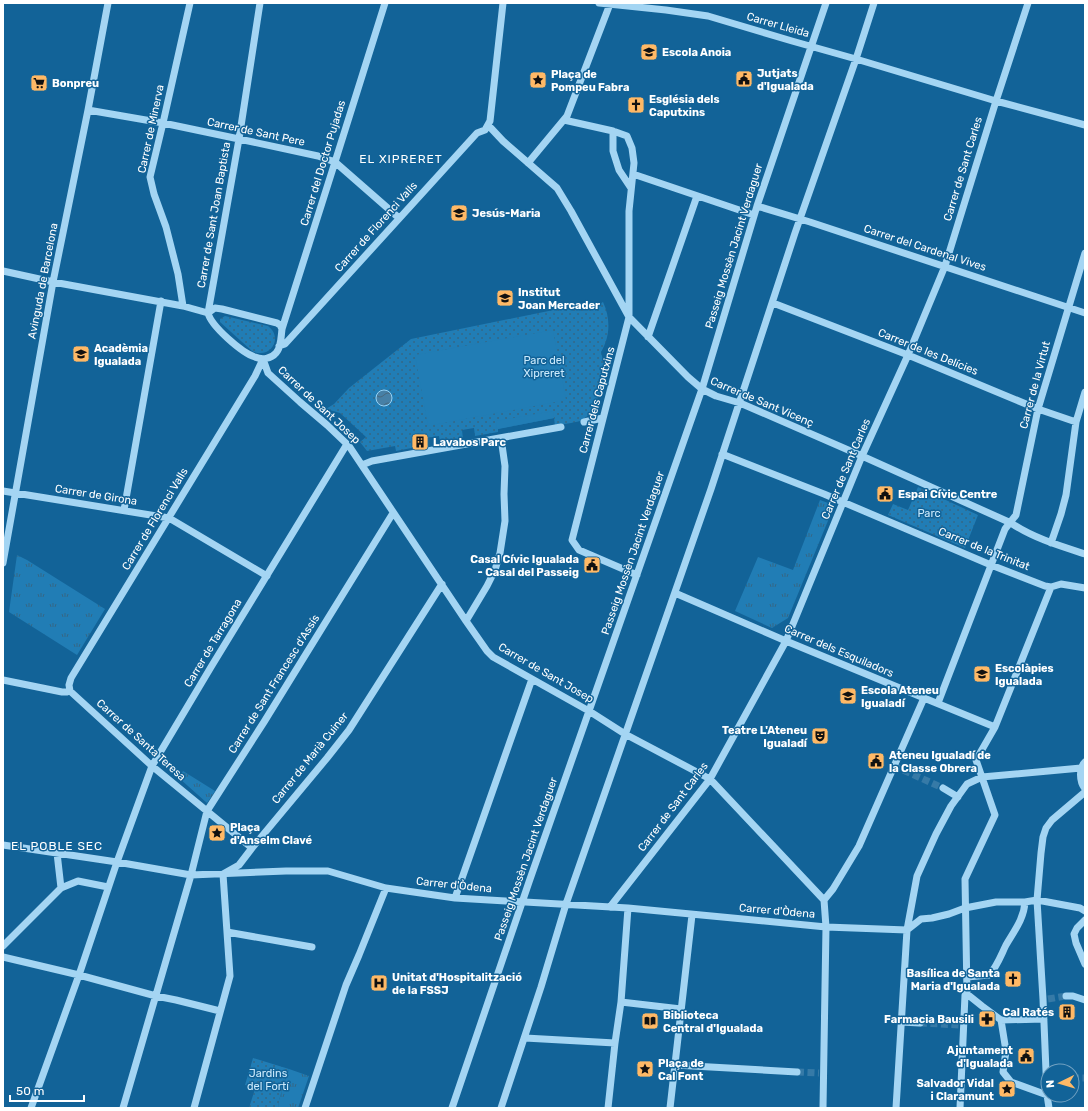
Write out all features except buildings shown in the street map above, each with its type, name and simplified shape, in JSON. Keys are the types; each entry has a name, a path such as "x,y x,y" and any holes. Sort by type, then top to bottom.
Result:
{"street":[{"name":"Avinguda de Barcelona","path":"3,563 53,282 108,3"},
{"name":"Carrer de Minerva","path":"183,306 176,267 166,227 154,194 150,177 190,3"},
{"name":"Carrer de Sant Joan Baptista","path":"208,313 239,139 260,3"},
{"name":"Carrer del Doctor Pujadas","path":"279,346 282,329 384,3"},
{"path":"488,125 490,121 503,3"},
{"name":"Carrer Lleida","path":"600,3 708,16 996,101 1085,124"},
{"path":"666,10 670,3"},
{"name":"Passeig Mossèn Jacint Verdaguer","path":"452,1108 522,902 702,389 754,215 826,3"},
{"path":"501,1108 525,1038 566,904 711,489 800,219 874,3"},
{"name":"Carrer de Sant Carles","path":"610,907 710,779 786,641 844,503 862,456 908,355 945,266 1028,3"},
{"path":"528,163 567,116 610,4"},
{"name":"Carrer de Sant Pere","path":"88,110 163,123 318,156 335,162 399,218"},
{"name":"Carrer dels Caputxins","path":"564,120 613,131 627,136 632,148 634,163 629,211 629,317 572,540 579,550 637,575"},
{"name":"Carrer de Sant Vicenç","path":"488,125 503,141 557,188 629,317 702,389 862,456 1011,523 1016,527 1051,543 1085,554"},
{"name":"Carrer de Florenci Valls","path":"70,691 69,685 71,678 256,376 263,359 277,353 279,346 285,344 477,133 485,130 488,125"},
{"path":"613,131 613,151 619,170 631,188"},
{"path":"633,174 754,215"},
{"path":"648,337 697,196"},
{"name":"Carrer del Cardenal Vives","path":"757,206 945,266 1085,313"},
{"name":"Carrer de la Virtut","path":"938,703 1005,529 1016,516 1038,409 1085,253"},
{"path":"3,271 53,282 161,301 208,313"},
{"path":"124,510 161,301"},
{"name":"Carrer de les Delícies","path":"773,303 908,355 1038,409 1076,422"},
{"path":"208,313 215,308 222,309 277,323 282,329"},
{"path":"208,313 214,325 229,339 246,353 256,358 263,359"},
{"name":"Carrer de Sant Josep","path":"263,359 268,373 347,444 466,621 487,651 493,657 589,711 625,734 710,779 824,900"},
{"path":"1051,543 1066,495 1076,422 1085,392"},
{"path":"584,422 603,418"},
{"path":"362,465 372,461 561,427"},
{"path":"466,621 495,570 500,553 505,521 504,455 501,438"},
{"name":"Carrer de Tarragona","path":"31,1108 152,766 347,444"},
{"name":"Carrer de la Trinitat","path":"722,454 844,503 991,565 1051,587 1061,584 1085,588"},
{"name":"Carrer de Girona","path":"3,491 169,518 267,576"},
{"name":"Carrer de Sant Francesc d'Assís","path":"122,1108 192,875 207,810 268,716 393,513"},
{"name":"Carrer de Marià Cuiner","path":"223,874 239,865 349,730 442,584"},
{"path":"960,1108 962,1025 965,995 967,994 965,879 995,815 976,760 995,727 1051,587"},
{"name":"Carrer dels Esquiladors","path":"675,593 786,641 995,727"},
{"path":"455,898 532,679"},
{"path":"3,680 62,692 70,691"},
{"name":"Carrer de Santa Teresa","path":"70,691 152,766 252,848"},
{"path":"823,1108 821,1073 826,927 824,900 833,889 859,846 924,698"},
{"path":"1085,762 1081,768 1081,780 1085,789"},
{"path":"896,1108 907,930 917,876 936,834 951,806 967,784 982,777 1081,768"},
{"path":"943,788 958,797"},
{"path":"1046,1063 1044,1019 1046,999 1037,900 1043,837 1046,828 1052,820 1085,792"},
{"name":"Carrer d'Òdena","path":"3,845 192,875 286,871 328,871 386,888 455,898 628,908 826,927 907,930"},
{"path":"57,853 61,888"},
{"path":"194,1108 230,976 223,874"},
{"path":"3,946 61,888 78,881 108,887"},
{"path":"304,1108 346,984 386,888"},
{"path":"907,930 921,919 932,918 965,908 996,902 1025,902 1037,900 1080,908 1085,911"},
{"path":"967,977 989,975 995,969 1023,914 1025,902"},
{"path":"608,1108 621,1002 628,908"},
{"path":"670,1108 692,915"},
{"path":"1085,920 1077,928 1074,934 1076,944 1085,964"},
{"path":"227,932 312,947"},
{"path":"3,957 220,1011"},
{"path":"967,994 1001,1020 1044,1019"},
{"path":"1066,996 1073,996 1085,1000"},
{"path":"621,1002 681,1010"},
{"path":"1001,1020 1006,1051 1003,1072 1011,1082 1040,1092"},
{"path":"901,1022 920,1023"},
{"path":"525,1038 615,1043"},
{"path":"675,1065 797,1072"}],"green space":[{"name":"Parc del Xipreret","path":"593,302 595,307 603,302 606,308 608,321 608,334 601,352 604,364 604,374 601,389 595,405 586,418 580,421 555,426 554,418 498,429 498,432 475,436 474,428 462,430 463,439 440,442 439,436 426,438 427,445 396,451 395,446 367,451 360,442 366,437 340,413 326,409 334,404 349,388 411,339"},
{"path":"225,316 268,326 273,331 275,336 273,346 264,353 252,351 220,322 220,319"},
{"path":"553,330 566,400 428,426 415,355"},
{"path":"553,411 554,418 497,429 496,421"},
{"name":"Parc","path":"918,487 978,515 965,548 888,515 893,504 908,510"},
{"path":"820,500 828,503 832,511 788,618 772,628 735,611 758,557 793,570"},
{"path":"17,555 105,609 77,655 9,612"},
{"path":"183,771 215,791 207,803 179,778"},
{"name":"Jardins del Fortí","path":"253,1058 289,1069 279,1100 278,1108 249,1108 255,1089 245,1085"},
{"path":"289,1069 309,1076 298,1108 278,1108 279,1100"}],"water":[{"path":"381,390 387,390 392,395 390,404 387,406 381,406 376,401 376,395"}],"tunnel":[{"path":"894,766 943,788"},
{"path":"1048,999 1066,996"},
{"path":"920,1023 960,1025"},
{"path":"797,1072 819,1073"},
{"path":"1080,1078 1085,1078"}],"place":[{"name":"Escola Anoia","path":"649,52"},
{"name":"Jutjats d'Igualada","path":"744,79"},
{"name":"Plaça de Pompeu Fabra","path":"538,80"},
{"name":"Bonpreu","path":"39,83"},
{"name":"Església dels Caputxins","path":"636,105"},
{"name":"Jesús-Maria","path":"459,213"},
{"name":"Institut Joan Mercader","path":"505,298"},
{"name":"Acadèmia Igualada","path":"81,354"},
{"name":"Lavabos Parc","path":"420,442"},
{"name":"Espai Cívic Centre","path":"885,494"},
{"name":"Casal Cívic Igualada - Casal del Passeig","path":"592,565"},
{"name":"Escolàpies Igualada","path":"982,674"},
{"name":"Escola Ateneu Igualadí","path":"848,696"},
{"name":"Teatre L'Ateneu Igualadí","path":"820,736"},
{"name":"Ateneu Igualadí de la Classe Obrera","path":"876,761"},
{"name":"Plaça d'Anselm Clavé","path":"217,833"},
{"name":"Basílica de Santa Maria d'Igualada","path":"1013,979"},
{"name":"Unitat d'Hospitalització de la FSSJ","path":"379,983"},
{"name":"Cal Ratés","path":"1067,1012"},
{"name":"Farmacia Bausili","path":"987,1019"},
{"name":"Biblioteca Central d'Igualada","path":"650,1021"},
{"name":"Ajuntament d'Igualada","path":"1026,1056"},
{"name":"Plaça de Cal Font","path":"645,1069"},
{"name":"Salvador Vidal i Claramunt","path":"1007,1089"}],"district":[{"name":"EL XIPRERET","path":"401,159"},
{"name":"EL POBLE SEC","path":"57,846"}]}
